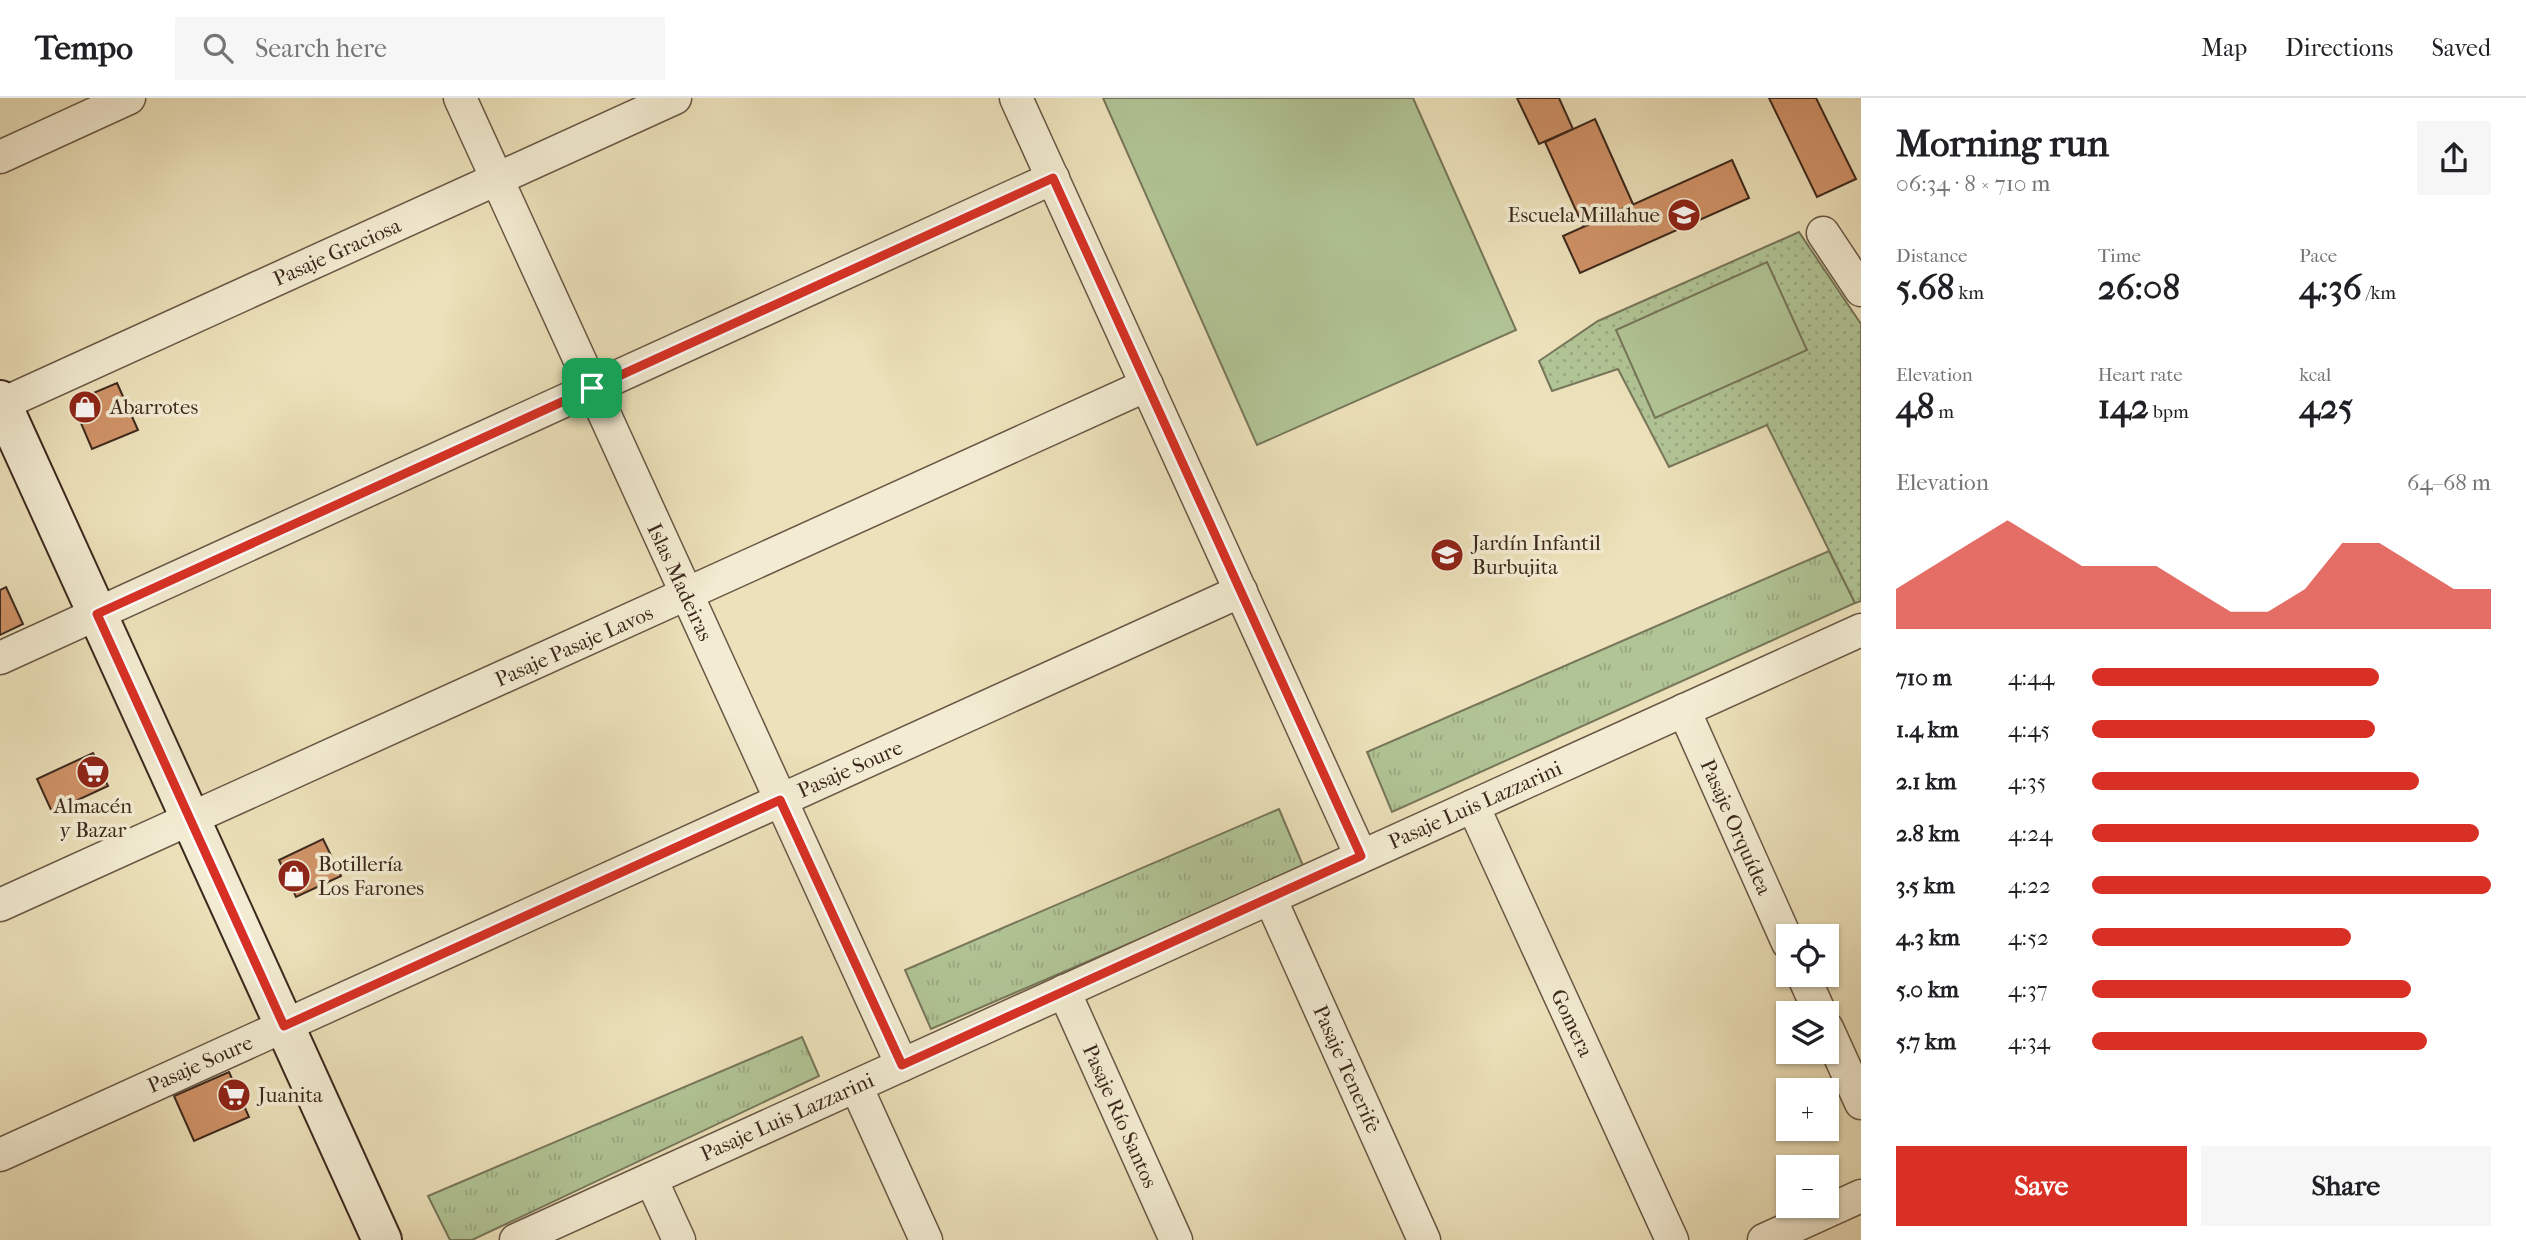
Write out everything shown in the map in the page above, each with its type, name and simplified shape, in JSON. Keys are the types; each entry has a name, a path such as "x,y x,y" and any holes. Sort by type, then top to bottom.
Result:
{"street":[{"path":"0,157 130,98"},
{"name":"Islas Madeiras","path":"460,98 902,1065"},
{"name":"Pasaje Graciosa","path":"1,403 675,98"},
{"path":"1016,98 1361,856"},
{"path":"0,658 1053,178"},
{"path":"1823,233 1861,290"},
{"name":"Pasaje Pasaje Lavos","path":"0,905 1147,385"},
{"path":"1,403 382,1240"},
{"name":"Pasaje Soure","path":"0,1155 1241,591"},
{"name":"Pasaje Luis Lazzarini","path":"516,1240 1861,630"},
{"name":"Pasaje Orquídea","path":"1684,710 1780,924"},
{"name":"Gomera","path":"1473,806 1672,1240"},
{"name":"Pasaje Tenerife","path":"1270,898 1424,1240"},
{"name":"Pasaje Río Santos","path":"1064,991 1176,1240"},
{"path":"1839,1054 1861,1103"},
{"path":"856,1086 926,1240"},
{"path":"651,1179 679,1240"},
{"path":"1764,1240 1861,1196"}],"green space":[{"path":"1103,98 1413,98 1516,330 1257,445"},
{"path":"1799,232 1861,324 1861,601 1855,603 1767,425 1669,467 1618,369 1552,391 1539,361 1598,321"},
{"path":"1767,262 1807,350 1655,418 1616,330"},
{"path":"1829,551 1855,603 1392,812 1367,752"},
{"path":"1279,809 1304,868 931,1029 905,970"},
{"path":"802,1037 819,1076 472,1240 450,1240 428,1196"}],"building":[{"path":"1517,98 1559,98 1573,129 1539,144"},
{"path":"1769,98 1816,98 1856,179 1817,197"},
{"path":"1595,119 1633,204 1583,226 1545,142"},
{"path":"1732,160 1749,198 1580,273 1563,236"},
{"path":"117,383 138,430 92,449 72,402"},
{"path":"6,587 23,624 0,635 0,590"},
{"path":"93,753 108,786 52,812 37,779"},
{"path":"323,839 341,876 296,897 279,860"},
{"path":"229,1072 249,1117 194,1141 174,1096"}],"place":[{"name":"Escuela Millahue","path":"1684,215"},
{"name":"Abarrotes","path":"85,407"},
{"name":"Jardín Infantil Burbujita","path":"1447,555"},
{"name":"Almacén y Bazar","path":"93,772"},
{"name":"Botillería Los Farones","path":"294,876"},
{"name":"Juanita","path":"234,1095"}],"route":[{"path":"1053,178 1361,856 902,1065 780,800 284,1026 97,614 592,388 1053,178"}]}
